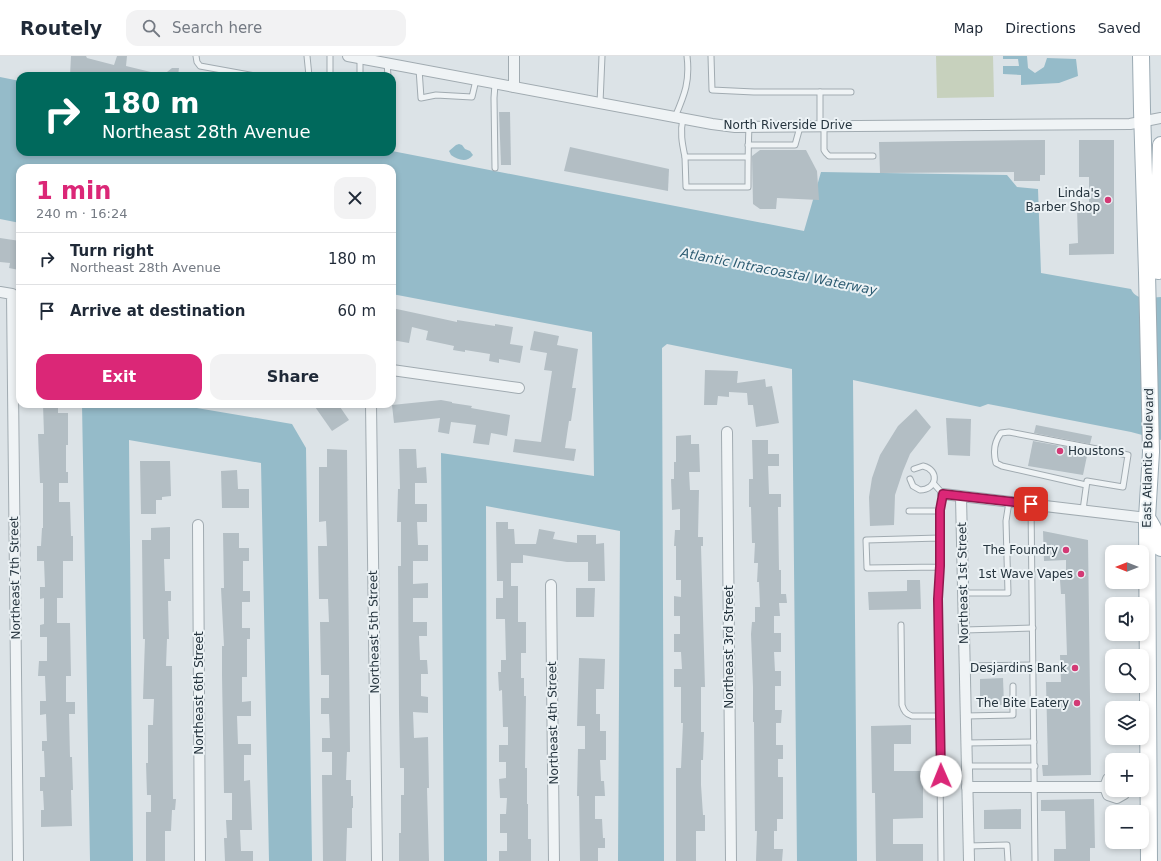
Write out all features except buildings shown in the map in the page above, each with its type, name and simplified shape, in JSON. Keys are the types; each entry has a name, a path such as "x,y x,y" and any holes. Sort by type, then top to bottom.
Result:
{"main road":[{"name":"East Atlantic Boulevard","path":"1141,56 1142,122 1153,273 1155,453 1147,518 1148,745 1157,771 1150,783"},
{"name":"East Atlantic Boulevard","path":"1153,273 1160,206 1161,145"},
{"name":"East Atlantic Boulevard","path":"1155,453 1161,473"},
{"path":"1147,518 1153,528 1161,548"},
{"path":"1150,783 1161,808"},
{"path":"1149,861 1150,783"}],"street":[{"name":"North Riverside Drive","path":"348,56 720,125 749,127 1130,124 1161,118"},
{"path":"514,56 514,87"},
{"name":"Northeast 7th Street","path":"0,292 12,294 18,861"},
{"path":"396,371 519,388"},
{"name":"Northeast 5th Street","path":"371,408 377,861"},
{"name":"Northeast 3rd Street","path":"727,432 730,861"},
{"path":"943,494 1147,518"},
{"name":"Northeast 1st Street","path":"961,497 968,861"},
{"name":"Northeast 6th Street","path":"198,525 200,861"},
{"name":"Northeast 4th Street","path":"551,585 554,861"},
{"path":"967,787 1105,787"}],"lane":[{"path":"196,56 197,62 200,66 233,72"},
{"path":"307,56 309,72"},
{"path":"330,56 330,72"},
{"path":"600,103 602,56"},
{"path":"687,56 688,69 685,94 679,118 681,141 686,157 686,187 748,187 749,127"},
{"path":"712,56 712,90 851,92"},
{"path":"360,58 360,72"},
{"path":"387,63 388,72"},
{"path":"419,69 420,98 436,96 472,97 476,80"},
{"path":"496,84 494,98 496,168"},
{"path":"820,92 824,150 826,153 829,156 873,156"},
{"path":"748,145 794,145 800,126"},
{"path":"686,157 748,157"},
{"path":"1083,510 1087,481 1123,487 1128,455 1009,432 1001,433 997,438 994,456 996,463 1002,466 1086,486"},
{"path":"910,479 913,486 920,490 929,489 934,484 935,475 931,468 923,466 914,469"},
{"path":"934,484 943,494 940,510 940,566 938,599 941,861"},
{"path":"963,593 1008,593 1006,521 1008,502"},
{"path":"1031,504 1035,861"},
{"path":"909,511 940,510"},
{"path":"940,538 866,540 867,568 940,566"},
{"path":"901,624 903,710 912,716 940,716"},
{"path":"964,630 1033,628"},
{"path":"965,666 1033,665"},
{"path":"966,716 1013,715 1013,686"},
{"path":"966,743 1034,742"},
{"path":"967,766 1035,766"},
{"path":"968,846 1007,845 1008,861"}],"green space":[{"path":"936,56 993,56 994,97 937,98"}],"water":[{"path":"1003,56 1027,56 1028,68 1035,73 1044,67 1047,58 1076,59 1078,76 1059,83 1021,85 1021,75 1003,74 1003,66 1019,66 1018,59 1003,59"},
{"name":"Atlantic Intracoastal Waterway","path":"0,77 16,80 16,156 396,156 396,152 804,231 821,172 1007,175 1017,187 1038,189 1041,273 1131,289 1133,293 1143,298 1161,297 1161,440 1131,432 988,404 980,407 853,380 857,861 797,861 792,369 667,344 662,348 664,861 618,861 620,531 486,506 487,861 444,861 441,453 594,476 592,332 396,295 396,164 16,164 16,222 0,219"},
{"path":"459,144 470,151 473,155 471,158 462,160 451,155 449,151"},
{"path":"82,408 197,408 292,424 306,448 312,861 269,861 261,463 129,440 133,861 90,861"}],"place":[{"name":"Linda's Barber Shop","path":"1108,200"},
{"name":"Houstons","path":"1060,451"},
{"name":"The Foundry","path":"1066,550"},
{"name":"1st Wave Vapes","path":"1081,574"},
{"name":"Desjardins Bank","path":"1075,668"},
{"name":"The Bite Eatery","path":"1077,703"}],"route":[{"path":"941,776 938,599 940,566 940,510 943,494 1031,504"}]}
